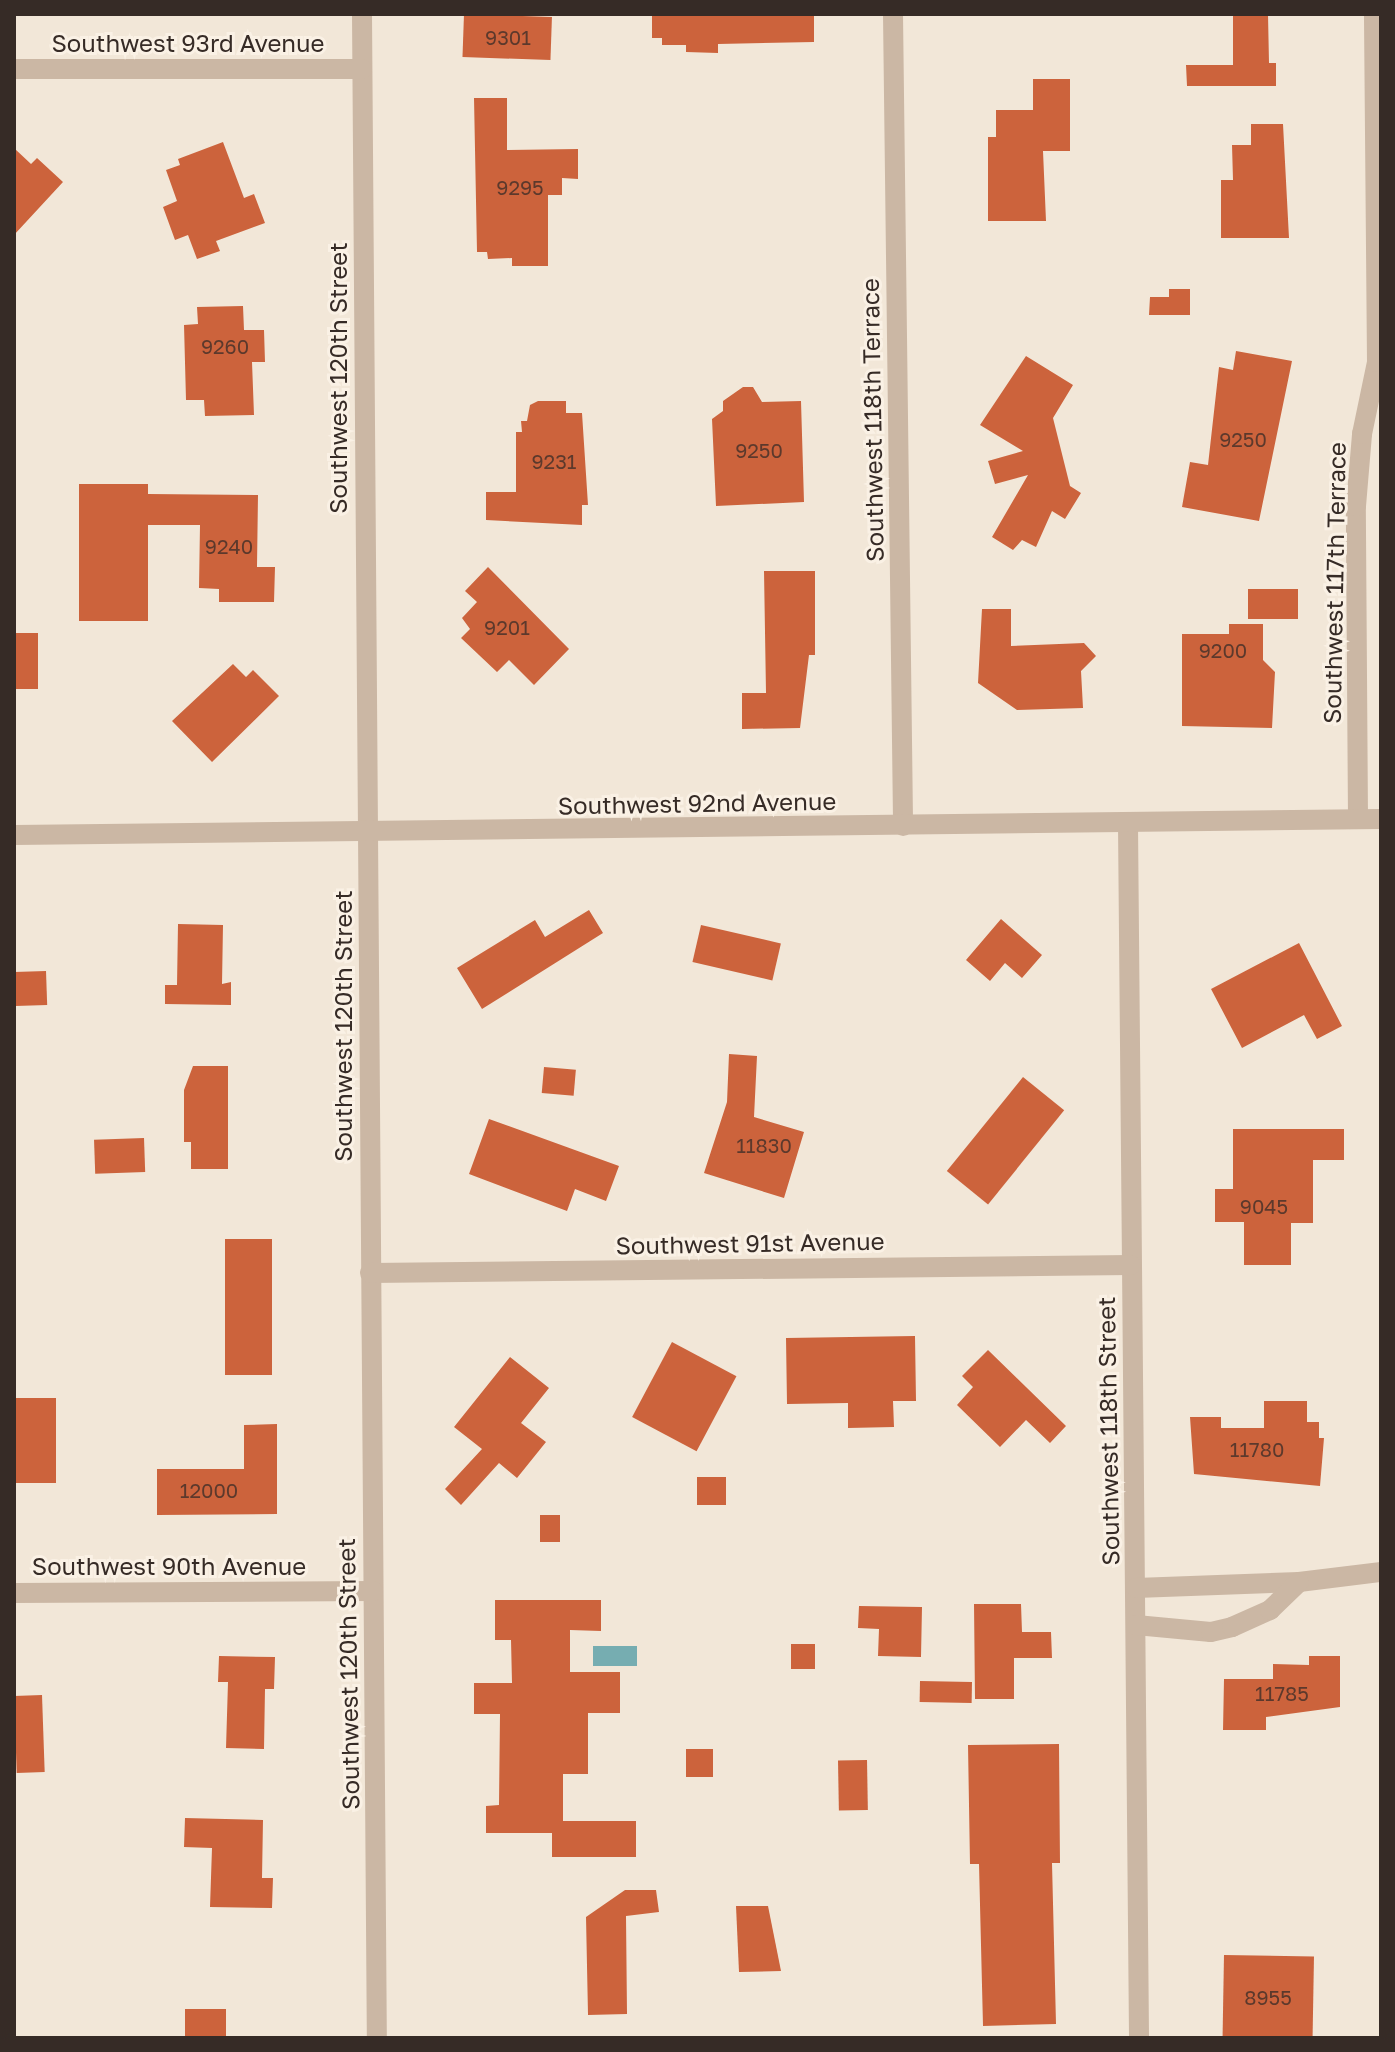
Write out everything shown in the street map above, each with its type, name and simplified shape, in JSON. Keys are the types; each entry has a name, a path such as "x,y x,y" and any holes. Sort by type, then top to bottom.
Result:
{"street":[{"name":"Southwest 120th Street","path":"362,14 377,2038"},
{"name":"Southwest 118th Terrace","path":"893,14 903,826"},
{"name":"Southwest 117th Terrace","path":"1358,819 1356,506 1362,434 1377,362 1380,297 1374,14"},
{"name":"Southwest 93rd Avenue","path":"14,69 362,69"},
{"name":"Southwest 92nd Avenue","path":"14,835 1381,819"},
{"name":"Southwest 118th Street","path":"1128,824 1139,2038"},
{"name":"Southwest 91st Avenue","path":"370,1273 1131,1265"},
{"path":"1136,1588 1299,1582 1381,1572"},
{"path":"1136,1625 1211,1632 1232,1627 1270,1610 1299,1582"},
{"name":"Southwest 90th Avenue","path":"14,1593 373,1591"}],"water":[{"path":"593,1646 637,1646 637,1666 593,1666"}],"building":[{"path":"464,14 552,17 550,60 462,57"},
{"path":"814,14 814,42 718,44 718,53 686,52 686,45 662,45 662,38 652,38 652,16"},
{"path":"1233,14 1268,14 1269,63 1276,63 1276,86 1187,86 1186,65 1233,65"},
{"path":"1033,79 1070,79 1070,151 1043,151 1046,221 988,221 988,137 996,137 996,110 1033,110"},
{"path":"474,98 507,98 507,150 578,149 578,179 562,178 562,195 548,195 548,266 512,266 512,258 488,259 487,252 477,252"},
{"path":"1251,124 1283,124 1289,238 1221,238 1221,180 1233,180 1232,145 1251,145"},
{"path":"223,142 244,198 254,194 265,223 216,241 220,251 197,259 188,235 175,240 163,207 177,201 166,170 180,165 178,159"},
{"path":"14,148 31,164 37,158 63,182 14,235"},
{"path":"1169,289 1190,289 1190,315 1149,315 1150,297 1169,297"},
{"path":"243,306 244,330 264,330 265,362 252,362 254,415 205,416 204,400 186,400 184,325 198,324 197,307"},
{"path":"1236,351 1292,361 1259,521 1182,507 1190,462 1208,465 1219,367 1233,370"},
{"path":"1026,356 1073,385 1053,418 1070,486 1081,493 1065,519 1052,511 1036,547 1022,540 1013,550 992,537 1028,475 995,484 988,461 1023,451 980,425"},
{"path":"743,387 753,387 762,402 801,401 804,502 716,506 712,419 723,411 723,401"},
{"path":"538,401 566,401 566,413 582,413 588,505 582,505 582,525 486,520 486,492 516,492 516,432 522,432 521,421 527,421 530,405"},
{"path":"79,484 148,484 148,494 258,495 257,567 275,567 274,602 219,602 219,589 199,588 200,525 148,525 148,621 79,621"},
{"path":"488,567 569,649 534,685 509,660 497,672 461,638 470,629 462,618 477,602 465,591"},
{"path":"764,571 815,571 815,655 809,655 800,728 742,729 742,693 766,693"},
{"path":"1248,589 1298,589 1298,619 1248,619"},
{"path":"982,609 1011,609 1011,646 1084,643 1096,656 1081,671 1083,708 1017,710 978,683"},
{"path":"1229,624 1263,624 1263,660 1275,672 1272,728 1182,726 1182,634 1229,634"},
{"path":"14,633 38,633 38,689 14,689"},
{"path":"233,664 246,677 253,670 279,696 212,762 172,721"},
{"path":"589,910 603,933 482,1009 457,968 535,920 545,937"},
{"path":"1001,919 1042,955 1022,978 1005,963 990,981 966,960"},
{"path":"178,924 223,925 222,984 231,982 231,1005 165,1004 165,985 177,985"},
{"path":"701,925 781,943 772,980 692,962"},
{"path":"1299,943 1342,1026 1317,1039 1304,1015 1242,1048 1211,989"},
{"path":"46,971 47,1005 15,1006 14,972"},
{"path":"729,1054 757,1056 754,1117 804,1132 784,1198 704,1173 727,1102"},
{"path":"193,1066 228,1066 228,1169 191,1169 191,1142 184,1142 184,1090"},
{"path":"544,1067 576,1070 574,1096 542,1093"},
{"path":"1023,1077 1064,1110 988,1204 947,1171"},
{"path":"489,1119 619,1166 606,1201 575,1189 567,1211 469,1174"},
{"path":"1233,1129 1344,1129 1344,1160 1313,1160 1313,1223 1291,1223 1291,1265 1244,1265 1244,1222 1215,1222 1215,1189 1233,1189"},
{"path":"144,1138 145,1172 95,1174 94,1140"},
{"path":"225,1239 272,1239 272,1375 225,1375"},
{"path":"915,1336 916,1401 893,1401 894,1427 848,1428 848,1403 787,1404 786,1338"},
{"path":"672,1342 736,1376 697,1451 632,1417"},
{"path":"988,1350 1066,1426 1050,1443 1026,1420 1000,1447 957,1405 973,1387 962,1376"},
{"path":"510,1357 549,1388 521,1423 546,1442 517,1478 499,1463 461,1505 445,1489 482,1449 454,1427"},
{"path":"14,1398 56,1398 56,1483 14,1483"},
{"path":"1264,1401 1307,1401 1307,1422 1319,1422 1319,1438 1324,1438 1320,1486 1194,1474 1190,1417 1221,1417 1221,1428 1264,1428"},
{"path":"277,1424 277,1514 157,1515 157,1469 244,1469 244,1425"},
{"path":"697,1477 726,1477 726,1505 697,1505"},
{"path":"540,1515 560,1515 560,1542 540,1542"},
{"path":"495,1600 601,1600 601,1631 570,1630 570,1672 620,1672 620,1713 588,1713 588,1774 563,1774 563,1821 636,1821 636,1857 552,1857 552,1833 486,1833 486,1806 499,1805 500,1714 474,1714 474,1683 512,1683 511,1640 495,1640"},
{"path":"974,1604 1021,1604 1022,1632 1051,1632 1052,1658 1014,1658 1014,1699 975,1699"},
{"path":"859,1606 922,1607 921,1657 878,1656 879,1629 858,1628"},
{"path":"791,1644 815,1644 815,1669 791,1669"},
{"path":"219,1656 275,1657 274,1689 265,1689 264,1749 226,1748 228,1682 218,1682"},
{"path":"1309,1656 1340,1656 1340,1707 1266,1717 1266,1730 1223,1730 1224,1679 1273,1679 1273,1664 1309,1665"},
{"path":"920,1681 972,1682 972,1703 920,1702"},
{"path":"42,1695 45,1772 17,1773 14,1696"},
{"path":"1059,1744 1060,1863 1052,1863 1056,2024 983,2026 979,1864 970,1864 968,1745"},
{"path":"686,1749 713,1749 713,1777 686,1777"},
{"path":"867,1760 868,1810 839,1810 838,1761"},
{"path":"185,1818 263,1820 262,1878 273,1878 272,1908 210,1907 212,1848 184,1847"},
{"path":"625,1890 656,1890 659,1912 626,1916 627,2014 588,2015 586,1917"},
{"path":"736,1906 768,1906 781,1971 739,1972"},
{"path":"1224,1955 1314,1957 1313,2038 1223,2038"},
{"path":"185,2009 226,2009 226,2038 185,2038"}]}
